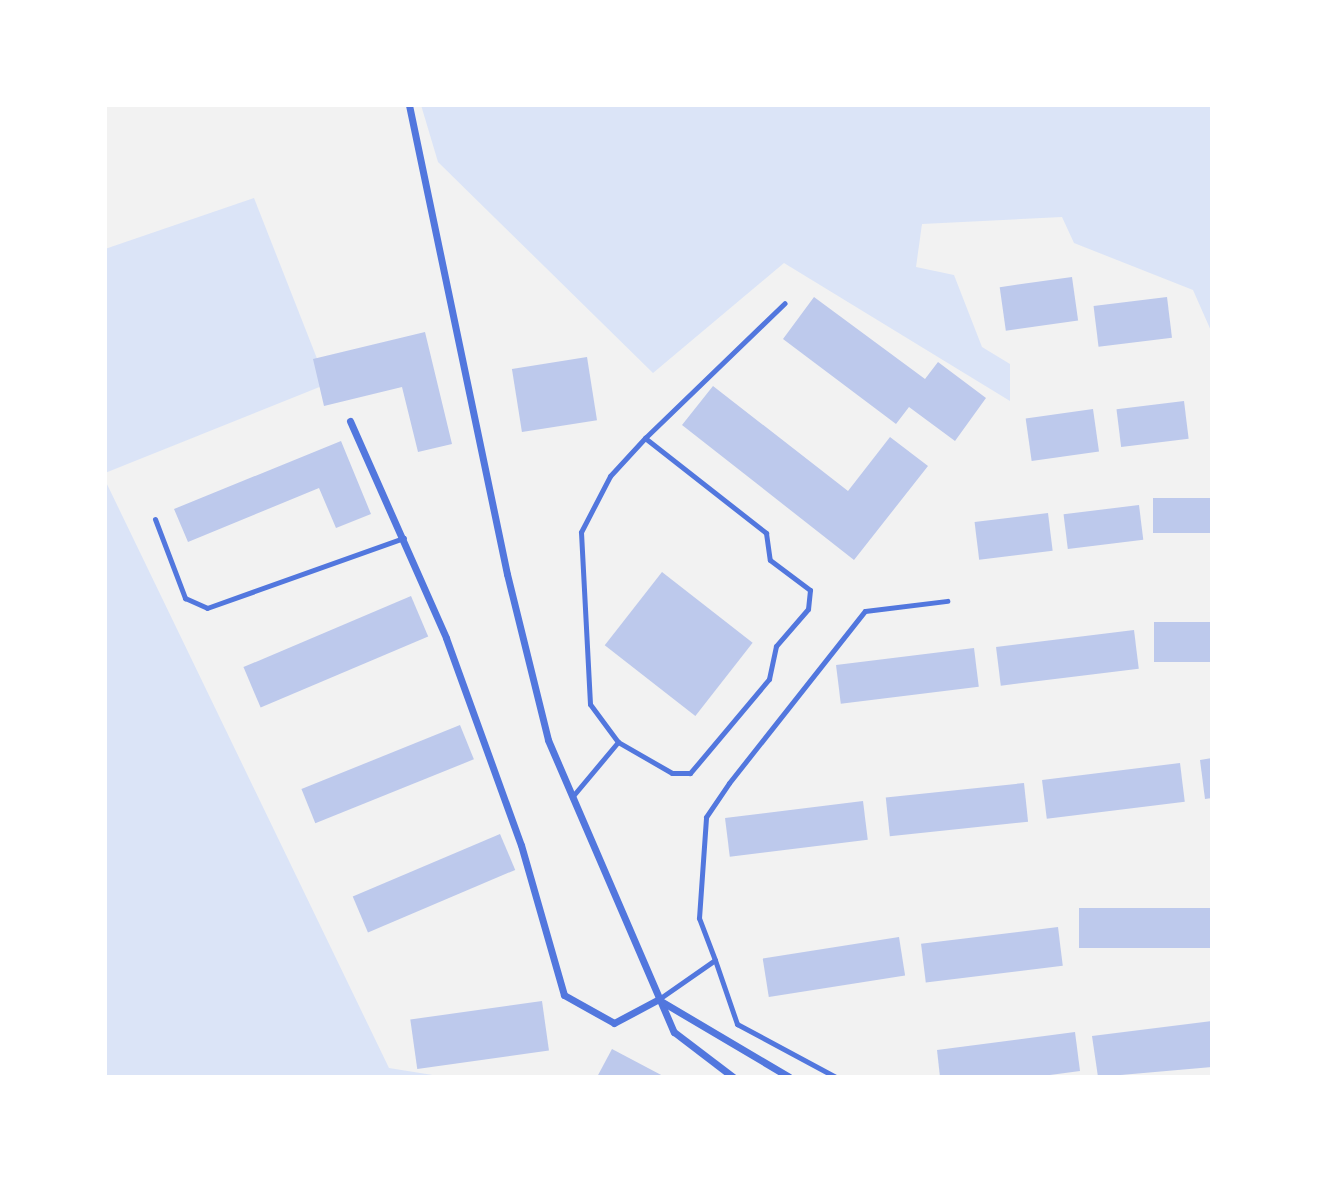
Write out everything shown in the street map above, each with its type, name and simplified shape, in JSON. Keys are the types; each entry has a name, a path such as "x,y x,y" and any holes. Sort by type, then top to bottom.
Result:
{"street":[{"path":"409,105 507,574 548,740 674,1032 733,1077"},
{"path":"350,421 446,638 521,845 564,995 614,1023 659,999"},
{"path":"659,999 789,1077"}],"lane":[{"path":"645,438 766,533 770,560 810,590 808,609 776,646 769,679 690,773 672,773 618,742 590,704 581,532 610,476 645,438 785,303"},
{"path":"155,519 185,598 207,608 404,538"},
{"path":"836,1077 737,1024 699,918 706,817 864,611 947,601"},
{"path":"572,797 618,742"},
{"path":"659,999 715,960"}],"shaded area":[{"path":"421,105 1212,105 1212,333 1193,290 1074,243 1062,217 922,224 916,267 954,275 982,347 1010,364 1010,401 784,263 653,373 438,162"},
{"path":"254,198 327,384 105,473 105,249"},
{"path":"105,480 389,1068 445,1077 105,1077"}],"building":[{"path":"1072,277 1078,321 1006,331 1000,287"},
{"path":"814,297 925,379 938,362 986,398 955,441 909,407 896,424 783,339"},
{"path":"1167,297 1172,338 1099,347 1094,306"},
{"path":"425,332 452,444 418,452 402,387 324,406 313,359"},
{"path":"587,357 597,420 522,432 512,369"},
{"path":"713,386 848,491 890,437 928,466 854,560 682,425"},
{"path":"1184,401 1189,439 1121,447 1117,409"},
{"path":"1093,409 1099,452 1032,461 1026,418"},
{"path":"341,441 371,514 336,528 319,488 188,542 174,509"},
{"path":"1153,498 1212,498 1212,533 1153,533"},
{"path":"1139,505 1143,540 1068,549 1064,514"},
{"path":"1048,513 1053,551 979,560 975,522"},
{"path":"662,572 753,643 695,716 605,645"},
{"path":"411,596 428,637 261,708 243,667"},
{"path":"1154,622 1212,622 1212,662 1154,662"},
{"path":"1134,630 1139,669 1001,686 996,647"},
{"path":"974,648 979,687 841,704 836,665"},
{"path":"460,725 474,759 315,823 301,789"},
{"path":"1212,758 1212,798 1205,799 1200,760"},
{"path":"1180,763 1185,802 1047,819 1042,780"},
{"path":"1024,783 1028,822 890,836 886,798"},
{"path":"863,801 868,840 730,857 725,818"},
{"path":"500,834 515,870 368,932 353,897"},
{"path":"1079,908 1212,908 1212,948 1079,948"},
{"path":"1058,927 1063,966 926,983 921,944"},
{"path":"899,937 905,976 769,997 763,959"},
{"path":"542,1001 549,1051 417,1069 410,1020"},
{"path":"1212,1021 1212,1067 1098,1077 1092,1036"},
{"path":"1075,1032 1080,1071 1035,1077 940,1077 937,1050"},
{"path":"612,1049 665,1077 597,1077"}]}
